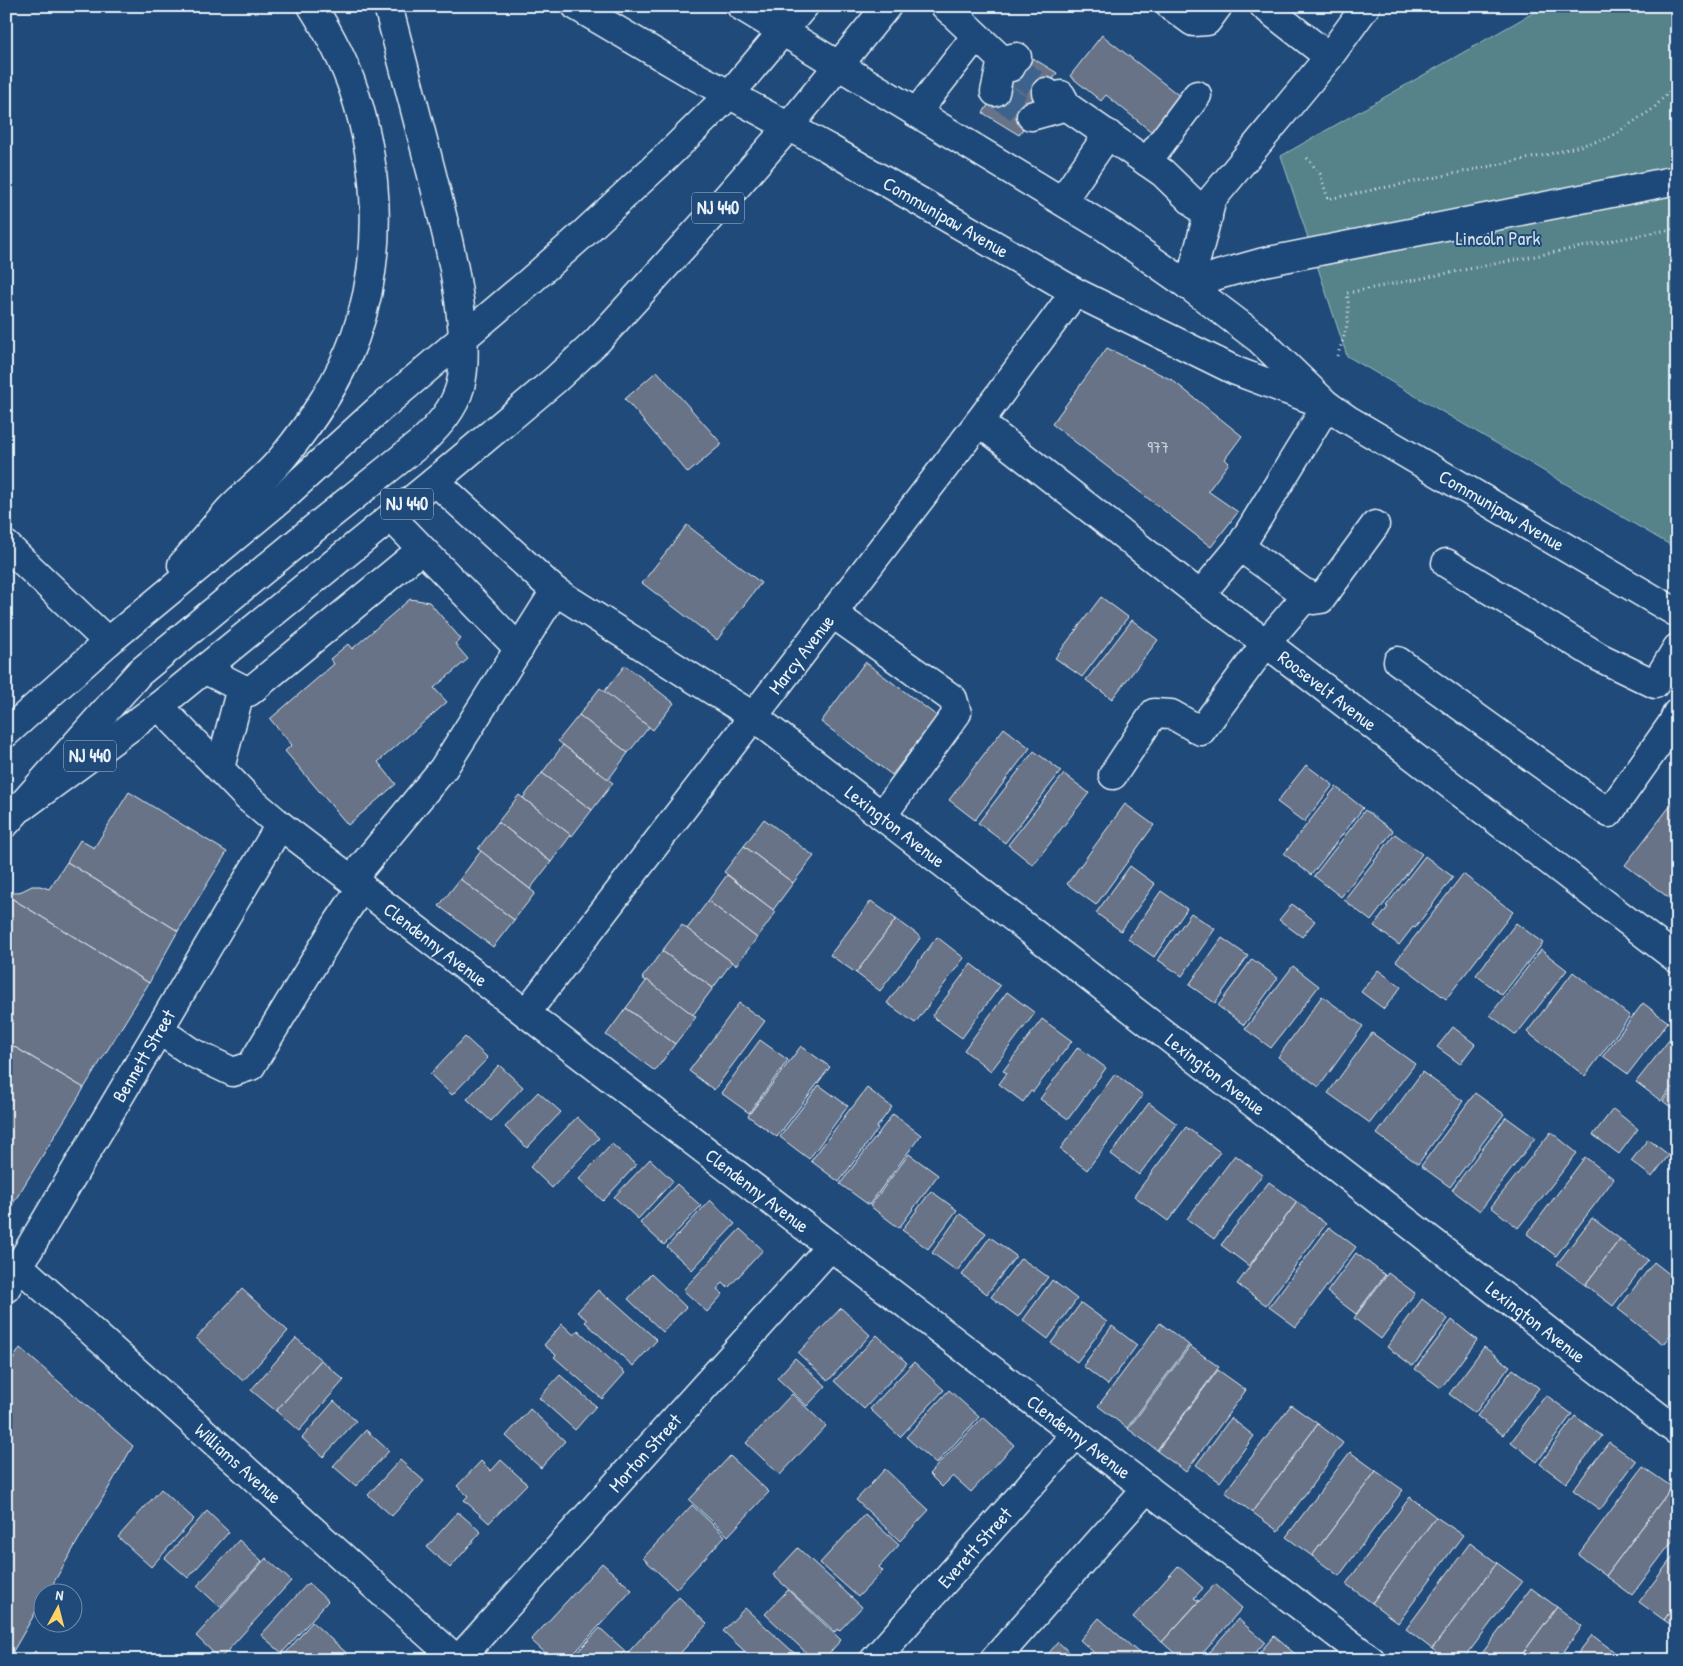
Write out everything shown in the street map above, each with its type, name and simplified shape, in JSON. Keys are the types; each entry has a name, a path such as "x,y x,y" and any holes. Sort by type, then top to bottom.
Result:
{"main road":[{"path":"138,616 230,509 264,480 294,443 316,413 330,388 354,339 362,317 370,270 374,223 372,168 368,142 354,90 326,29 312,6"},
{"path":"14,815 139,673 424,440 436,428 455,401 460,389 463,368 464,338 459,294 445,227 388,6"},
{"name":"Communipaw Avenue","path":"576,6 688,72 789,126 1075,292 1236,371 1327,405"},
{"name":"Communipaw Avenue","path":"742,6 1106,228 1189,286 1259,339 1327,405 1347,419 1677,613"},
{"path":"6,733 138,616 269,509 378,410 581,236 668,156 730,94 804,6"},
{"name":"NJ 440","path":"14,815 159,706 528,404 597,341 710,218 789,126 887,6"},
{"path":"945,6 976,36 1010,62 995,92"},
{"path":"1171,6 1193,22 1207,21 1216,7"},
{"path":"1264,6 1329,57"},
{"path":"1189,286 1212,199 1329,57 1366,6"},
{"path":"916,113 976,36"},
{"path":"1031,116 1055,93 1163,173 1208,217"},
{"path":"1147,162 1197,95"},
{"path":"1062,201 1108,134"},
{"path":"1189,286 1218,275 1264,262 1677,180"},
{"name":"Marcy Avenue","path":"526,1013 979,422 1075,292"},
{"path":"1200,595 1240,547 1327,405"},
{"name":"Roosevelt Avenue","path":"979,422 1200,595 1266,643 1677,959"},
{"name":"Lexington Avenue","path":"435,481 556,591 753,716 1677,1431"},
{"path":"391,517 519,649"},
{"path":"1240,547 1314,600 1321,599 1375,525"},
{"path":"6,545 108,642"},
{"path":"204,669 249,692 421,550"},
{"path":"1446,563 1599,657 1655,684 1677,702"},
{"path":"159,1030 191,1052 233,1072 251,1066 339,921 357,883 444,769 556,591"},
{"path":"1114,775 1154,713 1171,714 1201,731 1266,643 1308,594"},
{"path":"832,614 953,699 957,713 882,816"},
{"path":"1655,684 1677,648"},
{"path":"1398,661 1609,813 1672,724 1677,714"},
{"path":"220,768 241,688"},
{"name":"Clendenny Avenue","path":"159,706 247,797 280,825 1371,1660"},
{"name":"Bennett Street","path":"13,1277 280,825"},
{"name":"Morton Street","path":"458,1660 831,1246"},
{"name":"Williams Avenue","path":"13,1277 458,1660"},
{"name":"Everett Street","path":"874,1660 1076,1434"},
{"path":"994,1660 1147,1488"}],"path":[{"path":"1307,158 1320,174 1328,199 1546,156 1609,138 1653,109 1677,83"},
{"path":"1337,356 1347,331 1349,304 1347,293 1677,228"}],"green space":[{"name":"Lincoln Park","path":"1545,6 1677,6 1677,549 1347,356 1281,156"}],"building":[{"path":"1102,35 1181,97 1153,133 1106,95 1101,101 1070,76"},
{"path":"1021,51 1057,73 1019,135 983,113"},
{"path":"1107,348 1172,380 1242,436 1225,459 1229,463 1208,491 1238,512 1211,547 1052,424"},
{"path":"657,371 722,444 688,473 625,399"},
{"path":"687,525 761,583 717,640 642,583"},
{"path":"1101,597 1128,617 1082,677 1055,658"},
{"path":"410,599 429,602 461,639 455,644 468,659 434,688 447,702 378,762 396,784 348,825 285,751 292,745 270,719 334,664 330,659 348,644 352,649"},
{"path":"1132,620 1158,640 1112,699 1086,680"},
{"path":"865,662 937,716 892,775 821,722"},
{"path":"625,665 674,703 653,730 604,692"},
{"path":"600,688 649,727 628,753 579,715"},
{"path":"579,715 628,753 608,780 558,741"},
{"path":"1004,728 1030,748 975,820 949,800"},
{"path":"563,745 613,783 592,810 542,773"},
{"path":"1034,751 1061,771 1005,843 978,823"},
{"path":"1306,765 1333,785 1304,822 1277,802"},
{"path":"542,773 592,810 572,836 523,798"},
{"path":"1064,774 1089,793 1033,865 1008,845"},
{"path":"1336,787 1363,808 1311,875 1284,854"},
{"path":"129,792 227,852 178,931 67,862 80,840 94,848"},
{"path":"519,795 571,835 551,862 498,822"},
{"path":"1677,797 1677,904 1625,865"},
{"path":"1125,804 1154,825 1096,905 1067,884"},
{"path":"1365,810 1393,831 1341,897 1314,876"},
{"path":"764,819 814,856 793,883 744,846"},
{"path":"498,822 551,862 530,889 478,849"},
{"path":"1395,834 1422,854 1371,921 1344,900"},
{"path":"744,846 793,883 773,910 724,872"},
{"path":"481,851 535,893 514,920 460,879"},
{"path":"1425,856 1453,877 1415,928 1413,927 1399,945 1374,926 1388,907 1386,906"},
{"path":"67,862 178,931 149,983 6,895 32,886 49,889"},
{"path":"1130,866 1155,884 1121,931 1096,913"},
{"path":"1463,874 1513,912 1446,999 1396,961"},
{"path":"727,875 776,912 757,938 708,901"},
{"path":"460,879 514,920 493,947 439,906"},
{"path":"1161,891 1187,909 1154,957 1128,939"},
{"path":"6,895 149,983 84,1088 6,1042"},
{"path":"708,901 757,938 736,965 687,929"},
{"path":"871,901 896,919 856,973 830,955"},
{"path":"1292,904 1315,921 1302,937 1279,920"},
{"path":"1191,913 1215,929 1182,976 1158,960"},
{"path":"896,919 921,937 880,991 856,973"},
{"path":"1516,923 1543,943 1502,995 1476,975"},
{"path":"682,925 732,962 713,988 662,951"},
{"path":"937,937 964,958 915,1023 887,1003"},
{"path":"1222,938 1248,956 1215,1003 1189,985"},
{"path":"1541,950 1567,970 1516,1035 1490,1015"},
{"path":"662,951 713,988 693,1015 642,978"},
{"path":"1252,959 1278,978 1244,1025 1218,1006"},
{"path":"971,964 1000,986 962,1038 932,1016"},
{"path":"1293,966 1319,986 1271,1048 1245,1029"},
{"path":"1378,970 1401,987 1384,1009 1361,992"},
{"path":"1573,972 1630,1016 1585,1076 1527,1032"},
{"path":"647,980 696,1017 675,1044 626,1008"},
{"path":"1007,992 1035,1013 991,1071 964,1050"},
{"path":"1322,996 1363,1026 1319,1087 1278,1057"},
{"path":"739,1003 765,1021 714,1090 689,1071"},
{"path":"1643,1003 1668,1022 1628,1074 1603,1056"},
{"path":"626,1008 675,1044 655,1071 606,1035"},
{"path":"1042,1019 1072,1041 1033,1092 1031,1091 1023,1102 999,1084 1007,1073 1003,1071"},
{"path":"1453,1027 1475,1044 1460,1064 1437,1047"},
{"path":"1677,1030 1677,1081 1661,1101 1636,1082"},
{"path":"1372,1033 1415,1064 1370,1123 1328,1093"},
{"path":"465,1037 488,1058 452,1095 430,1074"},
{"path":"760,1040 788,1060 749,1113 721,1093"},
{"path":"6,1042 84,1088 6,1215"},
{"path":"801,1046 830,1067 777,1137 748,1116"},
{"path":"1078,1047 1106,1068 1068,1119 1040,1099"},
{"path":"499,1065 523,1087 491,1121 467,1099"},
{"path":"1422,1072 1463,1101 1418,1164 1377,1134"},
{"path":"1115,1074 1143,1095 1087,1170 1060,1149"},
{"path":"1677,1084 1677,1112 1663,1101"},
{"path":"819,1085 848,1106 809,1159 780,1137"},
{"path":"867,1088 892,1107 839,1182 811,1161"},
{"path":"538,1092 561,1112 527,1148 505,1127"},
{"path":"1475,1093 1504,1114 1450,1187 1421,1166"},
{"path":"1149,1103 1177,1124 1139,1175 1111,1154"},
{"path":"1613,1109 1638,1129 1619,1154 1593,1135"},
{"path":"893,1114 921,1135 869,1205 840,1184"},
{"path":"577,1117 599,1138 552,1188 530,1167"},
{"path":"1506,1117 1535,1138 1480,1211 1452,1190"},
{"path":"1186,1127 1220,1152 1168,1221 1134,1196"},
{"path":"1551,1132 1577,1153 1518,1228 1491,1207"},
{"path":"1648,1139 1669,1155 1652,1177 1631,1161"},
{"path":"612,1144 636,1165 603,1201 579,1179"},
{"path":"909,1154 938,1175 899,1228 870,1206"},
{"path":"1235,1155 1262,1175 1214,1239 1187,1219"},
{"path":"1585,1157 1614,1179 1556,1256 1527,1234"},
{"path":"650,1159 673,1181 638,1219 614,1197"},
{"path":"1269,1182 1297,1202 1249,1266 1221,1245"},
{"path":"677,1184 701,1206 664,1245 640,1223"},
{"path":"931,1191 957,1210 928,1249 902,1230"},
{"path":"710,1200 735,1224 692,1270 667,1247"},
{"path":"1297,1202 1326,1224 1266,1305 1237,1284"},
{"path":"960,1214 986,1233 957,1271 932,1253"},
{"path":"1592,1218 1620,1239 1585,1285 1557,1264"},
{"path":"1329,1227 1356,1247 1296,1327 1269,1307"},
{"path":"740,1229 763,1250 728,1288 723,1283 717,1289 723,1294 707,1312 683,1290"},
{"path":"990,1237 1016,1256 987,1294 962,1275"},
{"path":"1620,1239 1648,1260 1613,1306 1585,1285"},
{"path":"1356,1253 1385,1275 1356,1314 1327,1292"},
{"path":"1021,1258 1048,1277 1018,1317 991,1297"},
{"path":"1654,1262 1677,1280 1677,1327 1663,1344 1618,1309"},
{"path":"1388,1273 1415,1293 1381,1339 1354,1318"},
{"path":"651,1274 686,1307 663,1332 628,1299"},
{"path":"1052,1280 1077,1299 1048,1339 1023,1320"},
{"path":"242,1289 288,1331 243,1381 196,1338"},
{"path":"598,1290 608,1299 609,1297 657,1340 633,1366 585,1322 587,1320 577,1312"},
{"path":"1422,1299 1448,1319 1413,1366 1387,1347"},
{"path":"1081,1303 1107,1322 1077,1362 1051,1343"},
{"path":"841,1308 870,1335 828,1381 798,1353"},
{"path":"1452,1320 1477,1340 1441,1388 1415,1369"},
{"path":"1160,1323 1189,1345 1127,1428 1098,1406"},
{"path":"562,1324 574,1335 578,1330 625,1373 602,1399 554,1357 556,1355 544,1345"},
{"path":"1112,1326 1137,1345 1108,1385 1083,1366"},
{"path":"877,1335 907,1363 864,1409 834,1381"},
{"path":"296,1338 321,1360 276,1411 251,1390"},
{"path":"1190,1346 1219,1367 1157,1450 1128,1429"},
{"path":"1484,1347 1510,1366 1475,1413 1449,1394"},
{"path":"20,1348 133,1446 53,1584 32,1584 32,1618 8,1660 6,1660 6,1371"},
{"path":"795,1358 826,1386 807,1406 777,1378"},
{"path":"321,1360 344,1380 299,1431 276,1411"},
{"path":"914,1362 944,1390 900,1437 870,1409"},
{"path":"1513,1369 1539,1388 1503,1435 1477,1416"},
{"path":"1218,1370 1246,1390 1186,1472 1157,1451"},
{"path":"560,1375 596,1406 575,1430 539,1398"},
{"path":"949,1390 979,1417 936,1464 906,1437"},
{"path":"792,1394 826,1426 780,1475 746,1443"},
{"path":"1546,1395 1572,1414 1537,1462 1511,1442"},
{"path":"334,1401 356,1421 323,1457 302,1438"},
{"path":"1291,1405 1318,1424 1252,1512 1225,1492"},
{"path":"530,1409 565,1441 541,1468 506,1436"},
{"path":"1575,1416 1602,1436 1566,1483 1540,1464"},
{"path":"983,1417 1014,1445 971,1492 953,1476 942,1487 929,1474"},
{"path":"1231,1418 1254,1436 1220,1482 1196,1465"},
{"path":"1318,1424 1343,1443 1278,1531 1252,1512"},
{"path":"366,1430 389,1451 356,1486 333,1466"},
{"path":"1609,1442 1636,1461 1600,1510 1573,1490"},
{"path":"1350,1452 1376,1471 1312,1556 1286,1537"},
{"path":"730,1456 769,1492 728,1536 689,1500"},
{"path":"400,1460 424,1481 392,1516 368,1495"},
{"path":"501,1460 527,1484 489,1523 464,1500 468,1496 457,1486 481,1461 491,1471"},
{"path":"1643,1467 1672,1487 1606,1576 1578,1555"},
{"path":"885,1469 929,1510 900,1541 856,1500"},
{"path":"1376,1471 1403,1490 1339,1576 1312,1556"},
{"path":"1672,1487 1677,1491 1677,1535 1632,1595 1606,1576"},
{"path":"161,1489 194,1519 151,1567 118,1537"},
{"path":"1410,1497 1436,1517 1372,1603 1346,1584"},
{"path":"692,1505 725,1536 676,1589 643,1558"},
{"path":"207,1511 229,1532 188,1578 165,1558"},
{"path":"458,1512 481,1532 450,1568 427,1547"},
{"path":"865,1514 899,1545 879,1567 883,1571 858,1597 820,1563"},
{"path":"1436,1517 1463,1535 1398,1623 1372,1603"},
{"path":"239,1540 262,1561 220,1607 197,1586"},
{"path":"1470,1543 1497,1563 1432,1649 1406,1629"},
{"path":"798,1548 862,1607 839,1631 837,1629 835,1632 773,1575"},
{"path":"1677,1551 1677,1602 1664,1620 1639,1602"},
{"path":"266,1558 291,1581 220,1659 196,1636"},
{"path":"602,1563 632,1590 568,1660 553,1660 531,1640"},
{"path":"1497,1563 1522,1581 1463,1660 1447,1660 1432,1649"},
{"path":"1178,1566 1203,1588 1194,1598 1199,1601 1162,1642 1133,1617"},
{"path":"308,1583 328,1601 282,1653 261,1635"},
{"path":"1215,1584 1242,1608 1197,1660 1182,1660 1162,1642"},
{"path":"1531,1588 1557,1607 1518,1660 1477,1660"},
{"path":"788,1590 841,1640 823,1660 814,1660 765,1614"},
{"path":"679,1597 707,1624 674,1660 668,1660 663,1655 658,1660 621,1660"},
{"path":"1677,1602 1677,1629 1664,1620"},
{"path":"1557,1607 1582,1626 1558,1660 1518,1660"},
{"path":"745,1608 802,1660 754,1660 723,1631"},
{"path":"1099,1618 1147,1660 1102,1660 1080,1640"},
{"path":"1238,1619 1265,1642 1249,1660 1202,1660"},
{"path":"312,1622 351,1657 348,1660 280,1660"},
{"path":"600,1628 625,1651 616,1660 570,1660"},
{"path":"1592,1635 1616,1653 1611,1660 1573,1660"},
{"path":"1274,1636 1300,1658 1299,1660 1253,1660"},
{"path":"1058,1642 1078,1660 1043,1660"},
{"path":"35,1651 44,1660 27,1660"},
{"path":"1616,1653 1625,1660 1611,1660"}],"tunnel":[{"path":"1011,67 1046,92"},
{"path":"995,92 1031,116"}]}
